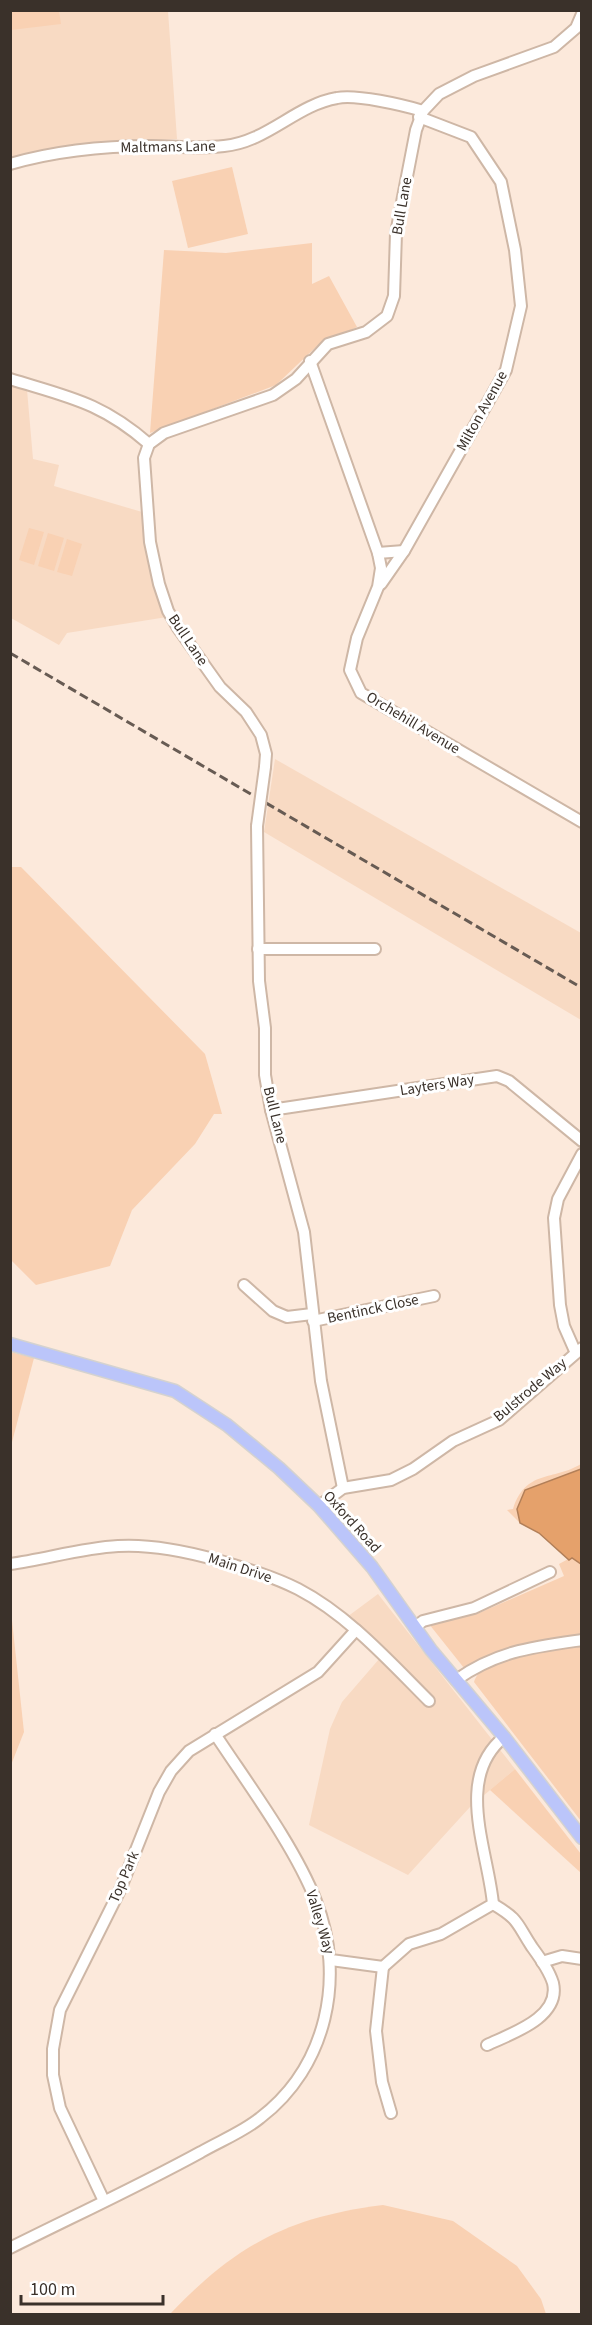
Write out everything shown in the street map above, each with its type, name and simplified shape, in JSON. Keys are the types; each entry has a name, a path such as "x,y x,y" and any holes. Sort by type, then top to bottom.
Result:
{"main road":[{"name":"Oxford Road","path":"10,1344 175,1391 227,1425 279,1468 319,1506 372,1567 456,1680 504,1737 582,1838"}],"street":[{"path":"421,114 439,94 474,76 554,47 576,28 582,14"},
{"name":"Maltmans Lane","path":"10,164 69,151 137,146 227,146 258,138 309,109 338,97 376,101 421,114"},
{"name":"Bull Lane","path":"343,1488 321,1381 312,1318 304,1232 271,1110 265,1075 265,1028 258,949 257,826 266,754 261,735 246,712 220,687 168,611 150,542 144,458 148,444 164,433 273,395 296,379 310,361 328,344 366,332 387,316 394,296 396,233 421,114"},
{"name":"Milton Avenue","path":"378,586 404,551 506,370 520,306 515,250 501,182 471,137 421,114"},
{"name":"Orchehill Avenue","path":"310,361 378,553 381,568 378,586 357,638 350,670 361,693 582,822"},
{"path":"10,380 81,400 129,427 148,444"},
{"path":"378,553 404,551"},
{"path":"258,949 375,949"},
{"name":"Layters Way","path":"271,1110 496,1076 509,1081 582,1141"},
{"path":"578,1349 564,1326 560,1305 554,1218 558,1199 582,1154"},
{"name":"Bentinck Close","path":"244,1285 287,1317 312,1318 434,1296"},
{"name":"Bulstrode Way","path":"319,1506 343,1488 391,1480 413,1469 453,1441 499,1420 578,1349"},
{"name":"Main Drive","path":"10,1564 118,1546 148,1546 194,1554 247,1569 299,1590 356,1630 429,1701"},
{"path":"415,1627 423,1621 474,1608 550,1572"},
{"name":"Top Park","path":"104,2201 60,2108 53,2075 53,2049 59,2016 120,1890 159,1792 171,1771 189,1751 318,1672 356,1630"},
{"path":"456,1680 490,1659 510,1652 582,1640"},
{"name":"Valley Way","path":"10,2248 260,2118 289,2090 307,2062 319,2037 327,2011 331,1960 316,1902 304,1876 215,1734"},
{"path":"493,1904 487,1858 479,1835 478,1792 485,1757 504,1737"},
{"path":"487,2045 527,2026 544,2012 552,1996 553,1985 515,1917 493,1904"},
{"path":"391,2113 382,2082 376,2031 382,1967 409,1944 441,1934 493,1904"},
{"path":"542,1962 562,1956 582,1959"},
{"path":"331,1960 382,1967"}],"shaded area":[{"path":"10,11 59,11 61,24 11,30"},
{"path":"11,11 168,11 177,139 72,145 11,159"},
{"path":"232,167 248,234 188,248 172,181"},
{"path":"312,243 312,284 329,276 357,327 317,346 276,385 150,433 164,250 226,253"},
{"path":"10,386 27,390 33,459 59,465 54,486 142,512 151,563 167,617 67,633 59,645 11,618"},
{"path":"29,528 44,532 34,565 19,560"},
{"path":"48,533 64,538 54,571 38,566"},
{"path":"67,539 82,544 72,576 57,572"},
{"path":"275,759 581,933 581,1020 264,832"},
{"path":"11,867 21,867 205,1054 222,1114 214,1114 195,1144 132,1210 110,1266 36,1285 11,1260"},
{"path":"10,1352 34,1358 11,1446"},
{"path":"581,1464 581,1469 525,1490 518,1509 520,1523 507,1510 513,1509 525,1487 533,1482"},
{"path":"582,1469 581,1564 572,1558 569,1560 539,1533 520,1523 517,1509 525,1490"},
{"path":"572,1557 581,1564 581,1637 464,1668 429,1624 479,1613 564,1576 559,1564"},
{"path":"378,1594 515,1769 470,1807 408,1875 309,1825 330,1729 342,1702 386,1651 347,1617"},
{"path":"11,1611 24,1732 10,1765"},
{"path":"573,1644 581,1647 581,1821 474,1682 489,1665 502,1659"},
{"path":"515,1769 581,1854 581,1873 490,1790"},
{"path":"383,2205 453,2221 517,2266 541,2299 546,2314 170,2314 218,2270 241,2252 266,2238 319,2217"}],"railway":[{"path":"10,653 582,988"}]}
